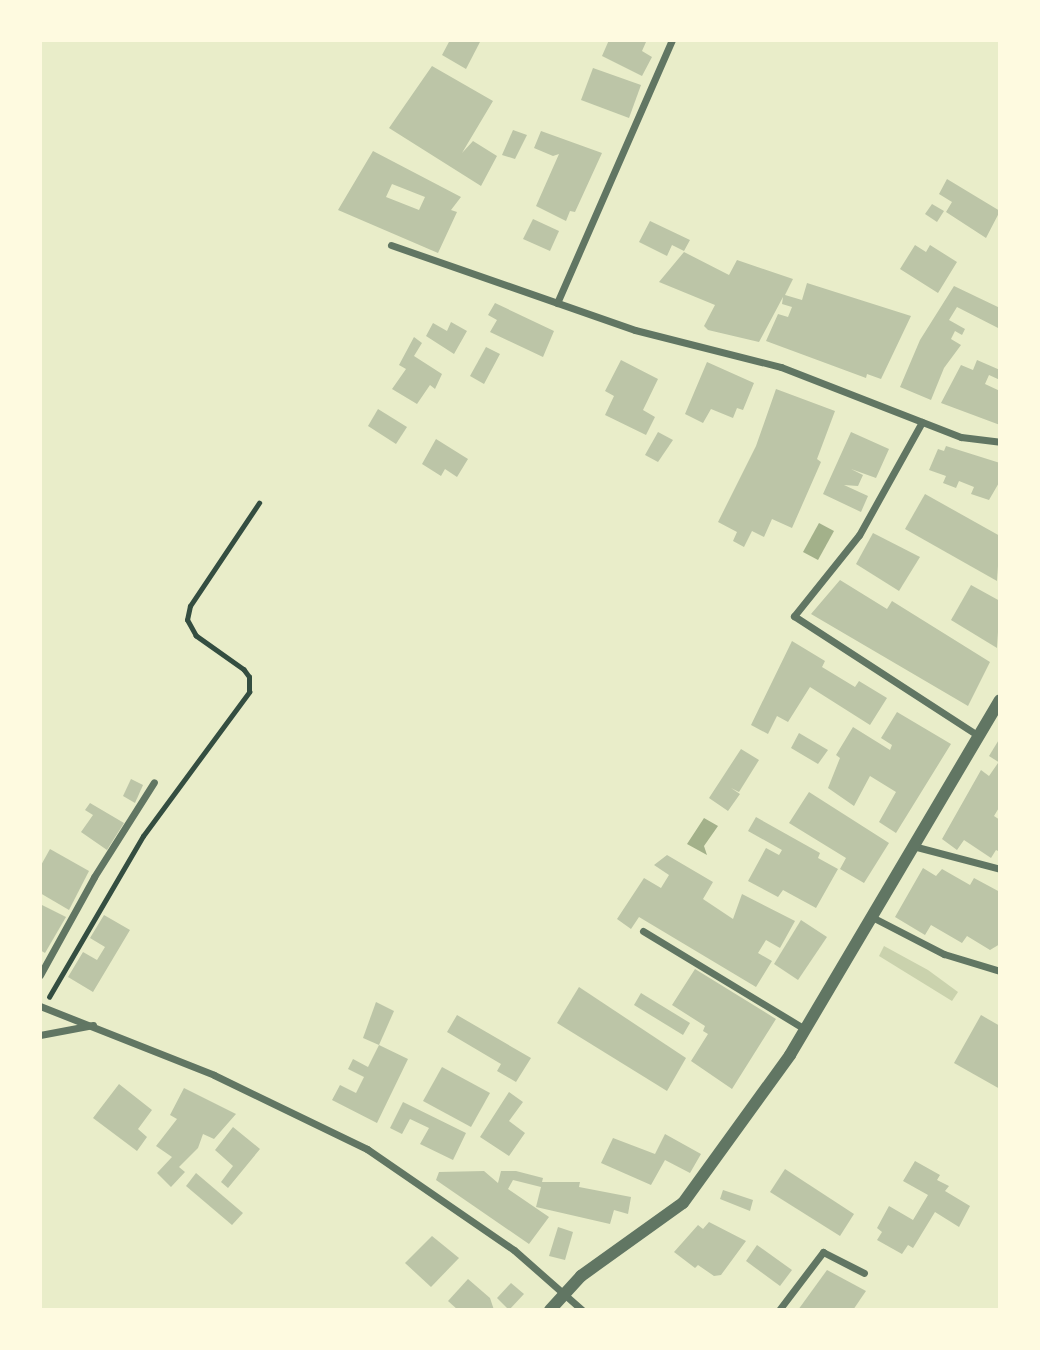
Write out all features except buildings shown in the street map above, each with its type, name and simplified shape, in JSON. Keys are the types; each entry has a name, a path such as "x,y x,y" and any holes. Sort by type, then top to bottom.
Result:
{"street":[{"path":"557,303 672,40"},
{"path":"391,245 635,330 781,367 961,437 1000,442"},
{"path":"922,422 859,535 794,616 979,736"},
{"path":"550,1310 589,1269 683,1203 806,1030 998,707"},
{"path":"40,975 94,877 154,782"},
{"path":"913,846 1000,869"},
{"path":"872,917 944,954 1000,971"},
{"path":"643,930 806,1030"},
{"path":"42,1006 97,1025 368,1149 514,1250 582,1310"},
{"path":"40,1035 97,1025"},
{"path":"779,1310 823,1252 864,1273"}],"path":[{"path":"42,1006 143,836 248,692 249,677 244,670 196,636 187,620 190,606 260,503"}],"shaded area":[{"path":"819,523 834,531 818,560 803,552"},
{"path":"704,818 718,826 704,846 707,855 687,844"},
{"path":"884,946 928,970 958,992 952,1001 879,956"}]}
